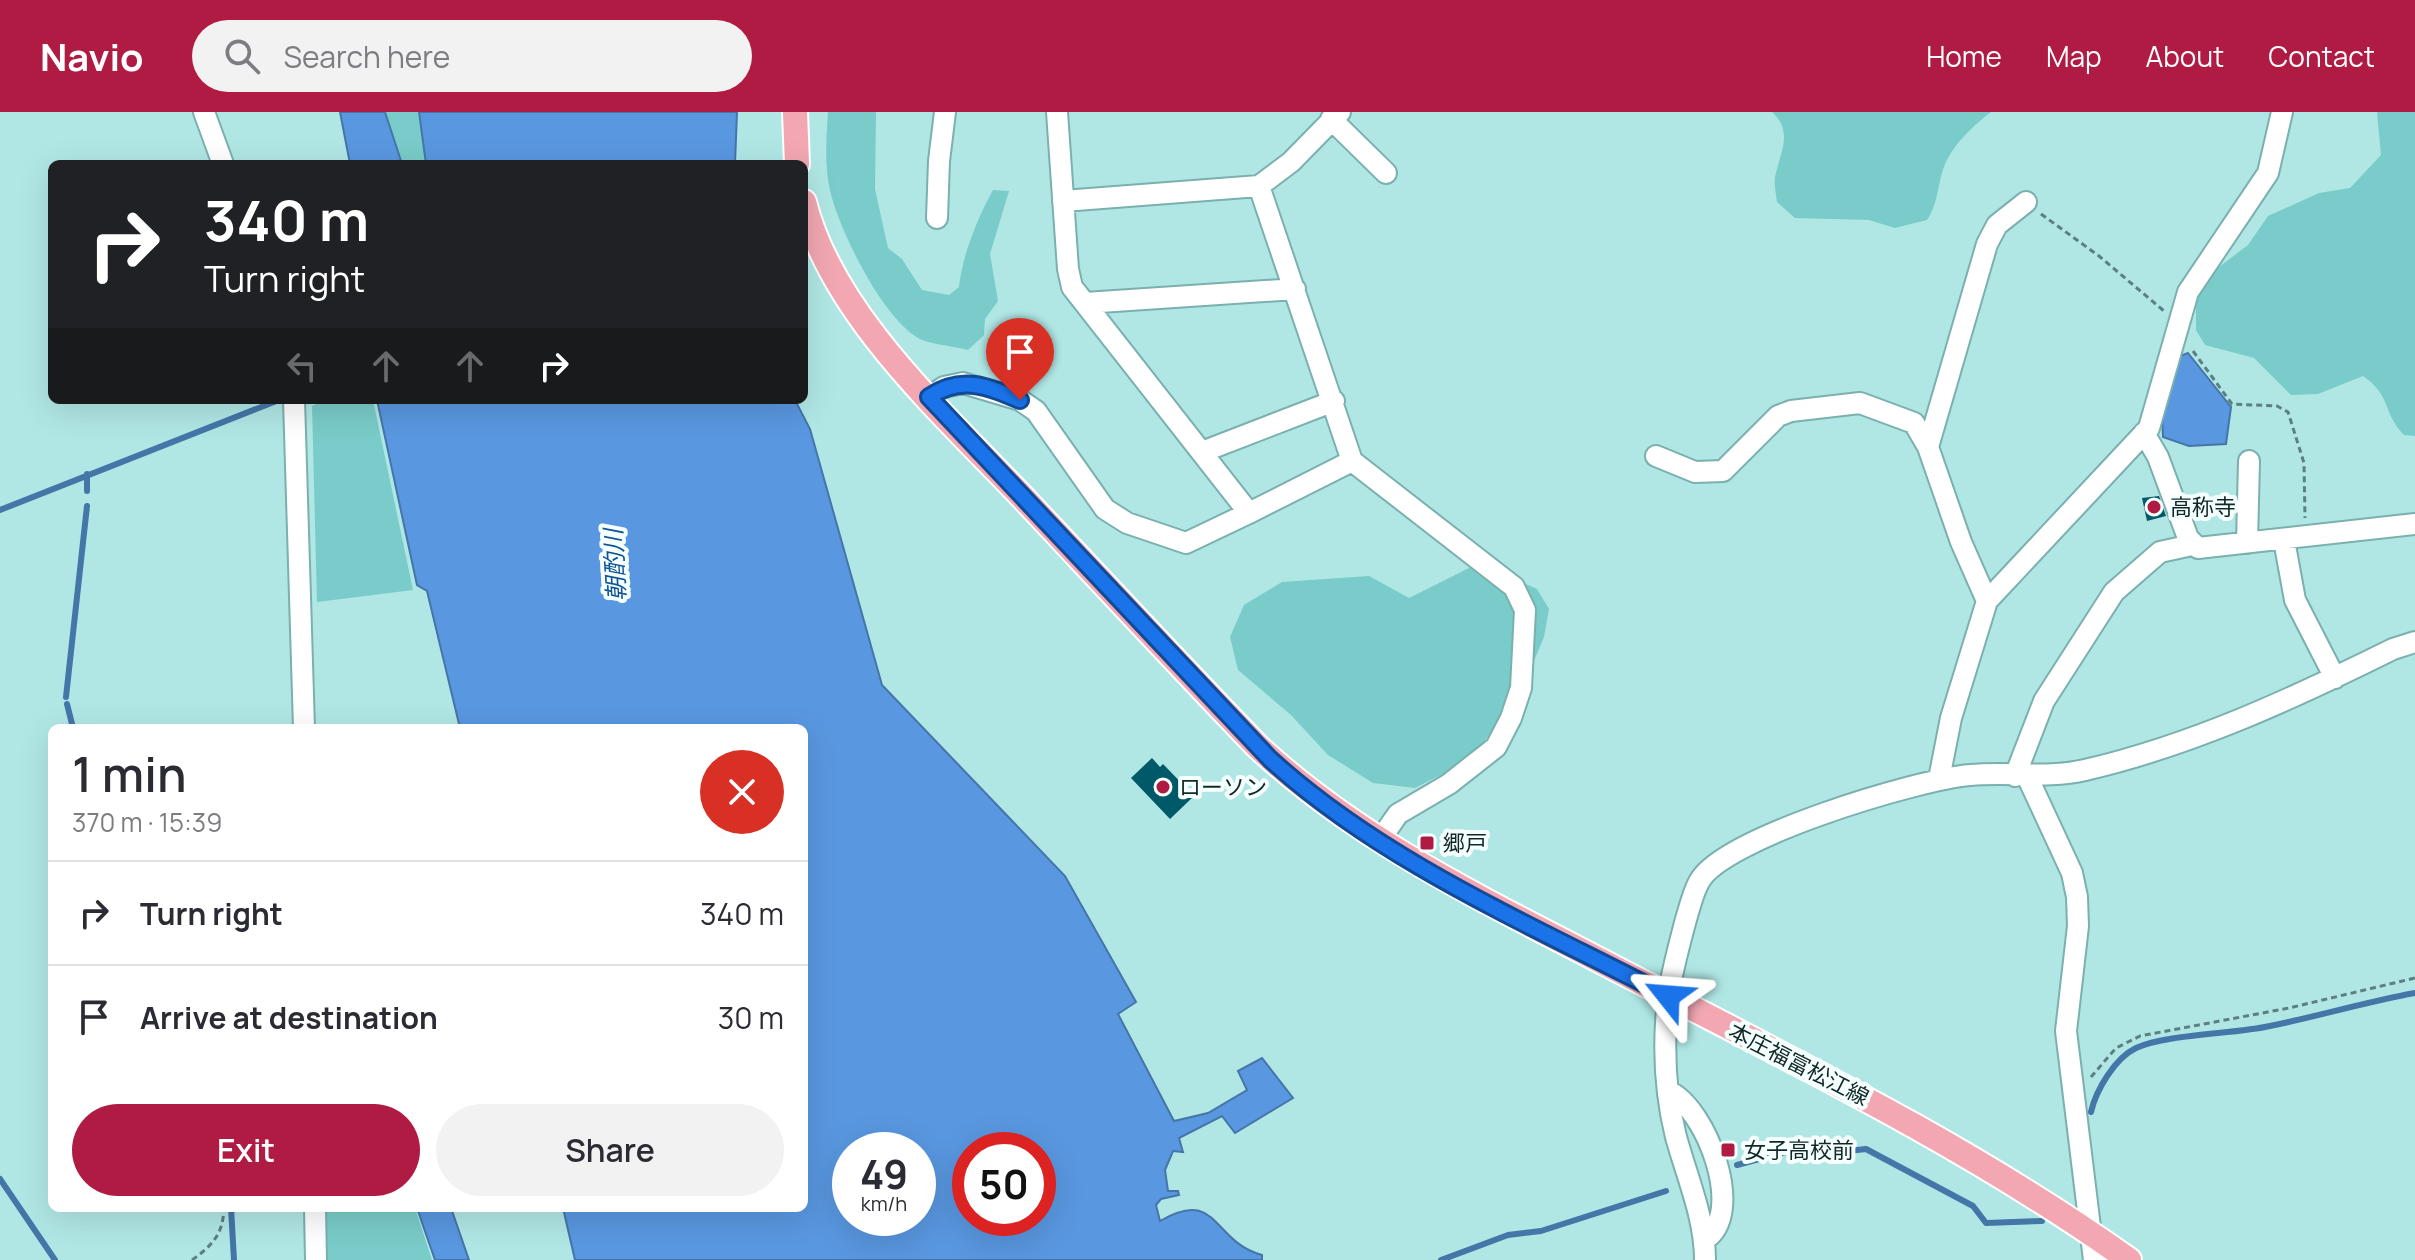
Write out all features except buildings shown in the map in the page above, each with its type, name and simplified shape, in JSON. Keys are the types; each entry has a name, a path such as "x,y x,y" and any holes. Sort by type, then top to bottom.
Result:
{"main road":[{"path":"795,112 797,160"},
{"name":"本庄福富松江線","path":"808,215 816,241 840,289 929,397 1257,746 1314,797 1379,841 1457,886 1932,1133 2089,1231 2129,1260"}],"street":[{"path":"204,112 222,160"},
{"path":"937,218 945,112"},
{"path":"1057,112 1068,269 1072,287 1249,513"},
{"path":"1939,779 1954,705 1987,601 2144,433 2180,328 2188,292 2268,173 2282,112"},
{"path":"1063,201 1259,186 1291,162 1336,116 1386,173"},
{"path":"1259,186 1352,461 1514,587 1525,610 1521,688 1511,718 1496,747 1449,784 1398,814 1379,841"},
{"path":"1928,447 1987,244 1997,225 2026,202"},
{"path":"1085,303 1295,289"},
{"path":"929,397 944,387 963,383 1020,400 1036,411 1105,509 1127,523 1186,543 1352,461"},
{"path":"1202,452 1334,401"},
{"path":"1656,456 1695,472 1723,471 1778,416 1791,411 1860,403 1914,423 1928,447 1961,542 1987,601"},
{"path":"294,404 304,724"},
{"path":"2144,433 2158,457 2192,545"},
{"path":"2247,543 2249,461"},
{"path":"2094,1260 2066,1031 2078,926 2077,897 2072,873 2021,776 2044,701 2114,592 2160,552 2192,545 2306,538 2415,524"},
{"path":"2284,540 2295,600 2335,678"},
{"path":"1707,1254 1676,1135 1668,1091 1665,1047 1668,996 1699,881 1720,860 1812,817 1939,779 1972,774 2021,776 2082,771 2249,719 2415,642"},
{"path":"1668,1091 1684,1100 1691,1109 1718,1167 1721,1220 1707,1254"},
{"path":"315,1212 316,1260"}],"path":[{"path":"2026,202 2062,232 2099,256 2180,328 2232,404 2277,406 2288,412 2304,463 2306,538"},
{"path":"2075,1100 2116,1048 2140,1036 2289,1008 2415,978"},
{"path":"192,1260 217,1241 224,1212"}],"shaded area":[{"path":"386,112 418,112 425,160 401,160"},
{"path":"828,112 876,112 875,189 888,248 902,259 922,290 949,295 959,287 967,250 987,201 993,190 1009,191 990,254 998,301 985,319 984,335 968,350 920,339 906,329 867,276 845,234 829,187 826,155"},
{"path":"1772,112 1991,112 1966,134 1951,153 1927,220 1895,228 1869,220 1795,218 1777,202 1775,177 1784,135 1779,120"},
{"path":"2377,112 2415,112 2415,436 2404,435 2397,427 2379,390 2363,376 2318,394 2291,395 2254,358 2205,345 2196,330 2196,301 2203,279 2248,245 2268,216 2319,193 2350,188 2381,155"},
{"path":"374,404 413,590 317,602 312,406"},
{"path":"1479,563 1537,589 1549,609 1544,637 1520,694 1470,760 1415,788 1373,783 1328,755 1291,715 1238,670 1230,637 1244,605 1282,582 1369,576 1409,598"},
{"path":"321,1212 416,1212 432,1260 323,1260"}],"water":[{"path":"340,112 385,112 401,160 349,160"},
{"path":"419,112 737,112 735,160 425,160"},
{"path":"2188,353 2231,407 2226,444 2189,446 2163,437 2162,416 2180,356"},
{"name":"朝酌川","path":"378,404 797,404 810,429 882,685 1065,876 1136,1002 1118,1014 1174,1121 1208,1113 1247,1090 1238,1071 1262,1058 1293,1098 1235,1133 1222,1116 1179,1138 1183,1152 1173,1151 1165,1170 1168,1191 1178,1191 1179,1195 1161,1199 1156,1205 1160,1221 1179,1212 1194,1210 1205,1213 1245,1248 1262,1255 1262,1260 575,1260 564,1212 808,1212 808,724 459,724 427,591 417,585"},
{"path":"418,1212 452,1212 469,1260 435,1260"}],"waterway":[{"path":"0,510 269,404"},
{"path":"87,474 87,491"},
{"path":"66,697 87,506"},
{"path":"67,704 72,724"},
{"path":"2091,1112 2097,1094 2121,1059 2149,1043 2255,1029 2415,993"},
{"path":"1737,1165 1785,1152 1820,1154 1866,1149 1973,1206 1986,1223 2042,1221"},
{"path":"0,1179 55,1260"},
{"path":"1441,1260 1508,1235 1541,1231 1666,1191"},
{"path":"231,1212 234,1260"}],"place":[{"name":"高称寺","path":"2154,507"},
{"name":"ローソン","path":"1163,787"},
{"name":"郷戸","path":"1427,843"},
{"name":"女子高校前","path":"1728,1150"}],"route":[{"path":"1020,400 963,383 953,383 929,397 1270,759 1314,797 1379,841 1457,886 1668,996"}]}
